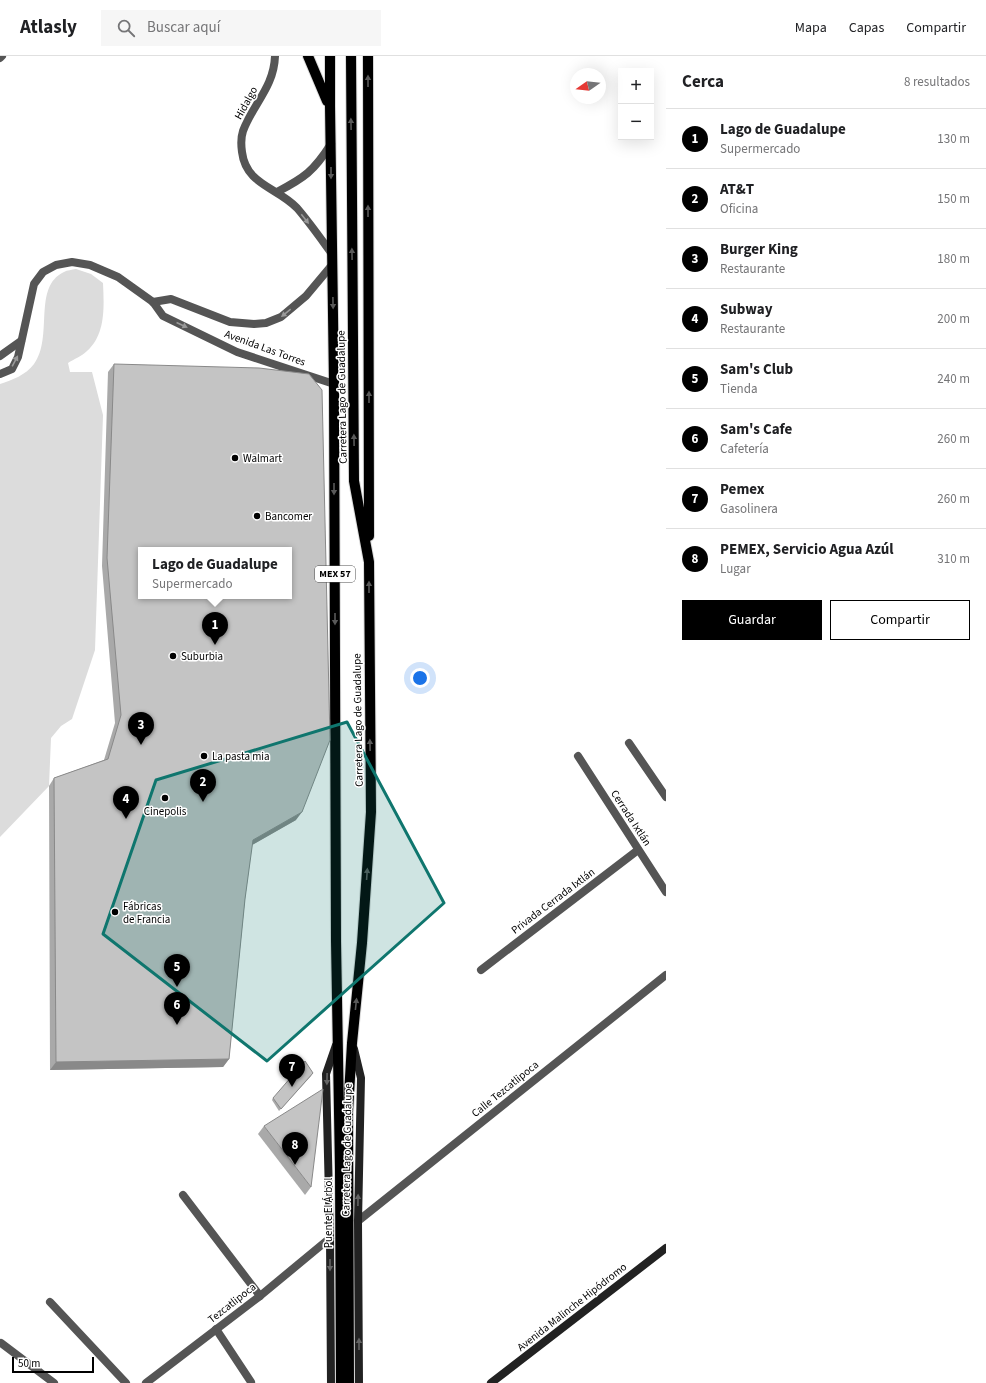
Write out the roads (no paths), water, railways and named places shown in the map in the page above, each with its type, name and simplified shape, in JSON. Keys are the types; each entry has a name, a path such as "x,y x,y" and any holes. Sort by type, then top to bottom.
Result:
{"main road":[{"path":"308,56 330,106"},
{"name":"Carretera Lago de Guadalupe","path":"330,56 334,384 337,1042"},
{"name":"Carretera Lago de Guadalupe","path":"350,56 354,481 369,562 371,812 362,943 352,1043"},
{"path":"368,56 369,562"},
{"name":"Puente El Árbol","path":"337,1042 344,1150 349,1383"},
{"name":"Puente El Árbol","path":"341,1383 344,1150 352,1043"}],"street":[{"name":"Hidalgo","path":"275,56 272,75 268,86 243,133 241,146 242,159 248,171 257,181 277,192 296,208 332,260"},
{"path":"277,192 298,181 310,172 321,161 331,144"},
{"name":"Avenida Las Torres","path":"153,302 171,299 230,322 254,324 266,323 281,317 306,296 332,260"},
{"name":"Avenida Las Torres","path":"0,374 12,369 18,357 34,284 43,272 56,265 72,262 90,265 118,278 153,302 163,316 237,352 334,384"},
{"path":"0,356 21,341"},
{"path":"629,743 666,797"},
{"name":"Cerrada Ixtlán","path":"578,756 666,892"},
{"name":"Privada Cerrada Ixtlán","path":"481,970 638,850"},
{"name":"Calle Tezcatlipoca","path":"358,1221 666,976"},
{"name":"Carretera Lago de Guadalupe","path":"331,1383 330,1238 326,1074 337,1042"},
{"name":"Carretera Lago de Guadalupe","path":"352,1043 361,1078 358,1221 359,1383"},
{"path":"183,1195 260,1296"},
{"name":"Tezcatlipoca","path":"151,1382 216,1329 260,1296 330,1238"},
{"name":"Avenida Malinche Hipódromo","path":"491,1383 666,1248"},
{"path":"50,1302 126,1383"},
{"path":"216,1329 251,1382"},
{"path":"1,1344 54,1383"}],"place":[{"name":"Walmart","path":"235,458"},
{"name":"Bancomer","path":"257,516"},
{"name":"Lago de Guadalupe","path":"215,645"},
{"name":"Suburbia","path":"173,656"},
{"name":"Burger King","path":"141,745"},
{"name":"La pasta mia","path":"204,756"},
{"name":"Cinepolis","path":"165,798"},
{"name":"AT&T","path":"203,802"},
{"name":"Subway","path":"126,819"},
{"name":"Fábricas de Francia","path":"115,912"},
{"name":"Sam's Club","path":"177,987"},
{"name":"Sam's Cafe","path":"177,1025"},
{"name":"Pemex","path":"292,1087"},
{"name":"PEMEX, Servicio Agua Azúl","path":"295,1165"}]}
